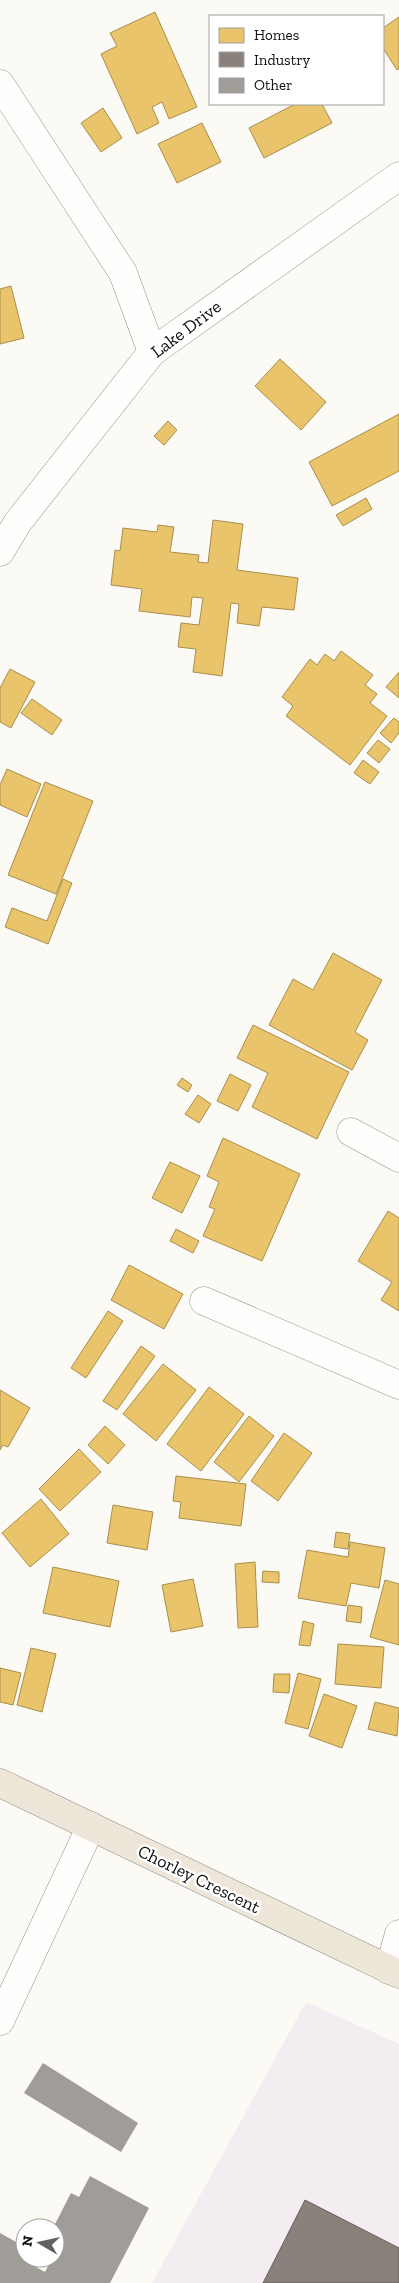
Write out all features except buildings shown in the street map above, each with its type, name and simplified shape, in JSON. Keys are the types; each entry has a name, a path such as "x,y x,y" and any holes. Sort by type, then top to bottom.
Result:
{"main road":[{"name":"Chorley Crescent","path":"0,1783 394,1972"}],"street":[{"path":"2,93 123,273 152,352"},
{"name":"Lake Drive","path":"0,552 18,522 152,352 399,176"},
{"path":"350,1132 399,1158"},
{"path":"204,1301 399,1385"},
{"path":"0,2021 91,1826"},
{"path":"394,1972 399,1934"}],"shaded area":[{"path":"306,2002 399,2044 399,2283 152,2283"}]}
